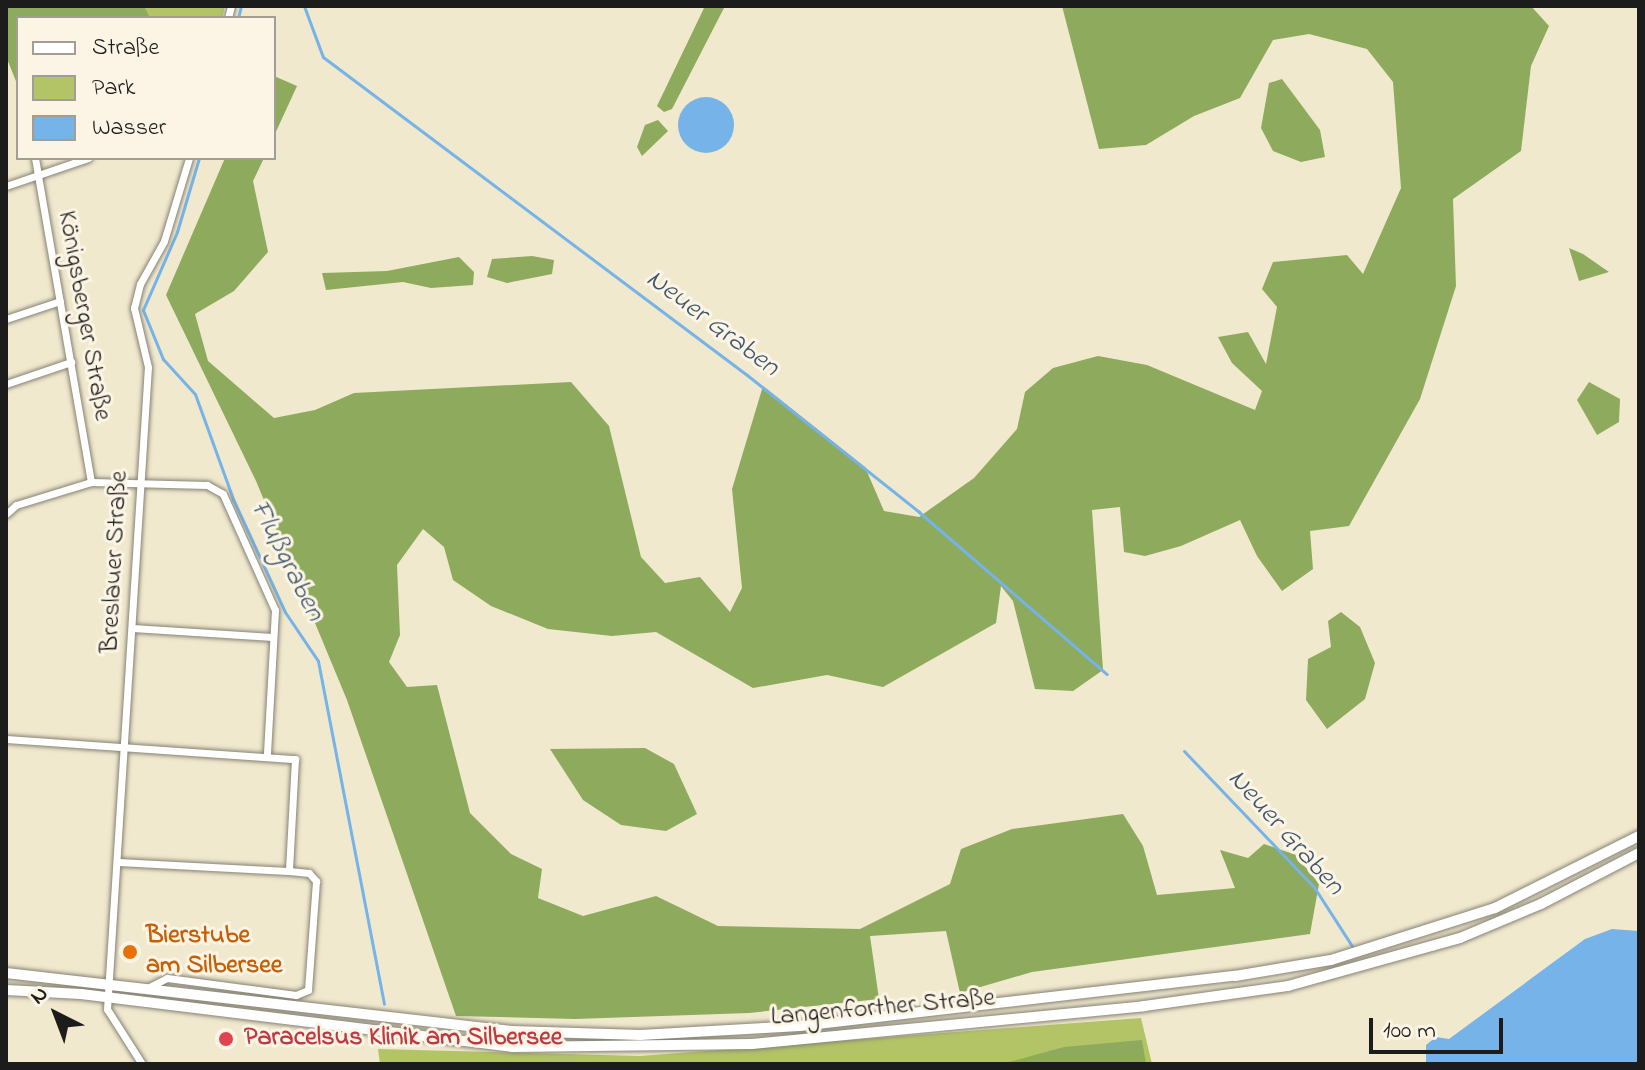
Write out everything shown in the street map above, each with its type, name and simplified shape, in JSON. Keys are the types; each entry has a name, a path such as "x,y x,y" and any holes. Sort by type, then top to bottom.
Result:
{"main road":[{"name":"Langenforther Straße","path":"6,973 109,981 300,1009 512,1031 654,1034 800,1026 1219,978 1331,960 1495,908 1639,836"},
{"name":"Langenforther Straße","path":"6,990 107,997 512,1047 696,1047 848,1035 1288,986 1474,933 1639,853"}],"street":[{"name":"Königsberger Straße","path":"35,160 91,482"},
{"path":"6,186 82,160"},
{"name":"Breslauer Straße","path":"107,997 148,367 136,297 164,241 188,160"},
{"path":"6,319 60,301"},
{"path":"6,384 71,362"},
{"path":"6,514 16,505 91,482 207,485 223,494 272,601 267,754"},
{"path":"132,628 273,637"},
{"path":"6,739 291,756 297,764 289,871"},
{"path":"117,862 289,871 309,873 316,881 309,986 304,993 167,978 149,987"},
{"path":"107,997 108,1016 142,1064"}],"green space":[{"path":"6,6 225,6 222,16 16,16 16,81 6,56"},
{"path":"6,6 144,6 149,16 16,16 16,81 6,56"},
{"path":"705,6 725,6 672,109 664,112 657,106"},
{"path":"1062,6 1531,6 1549,26 1531,66 1521,151 1453,199 1456,286 1420,399 1349,526 1310,531 1313,569 1282,591 1257,556 1240,520 1181,546 1145,556 1124,552 1120,507 1092,510 1103,670 1073,691 1035,689 1013,601 1001,586 996,623 883,687 827,675 753,688 656,632 612,636 548,629 491,606 453,580 444,547 423,529 397,565 400,635 389,662 407,687 437,685 470,813 511,854 542,869 538,898 583,916 656,896 718,926 860,929 950,884 961,849 1012,829 1123,814 1143,846 1157,895 1235,888 1220,850 1248,858 1264,844 1296,855 1319,884 1310,934 1032,972 960,993 946,931 870,936 879,999 749,1013 575,1019 456,1016 347,700 256,481 166,295 224,160 263,160 253,181 268,252 234,291 195,314 208,361 274,418 315,410 354,393 571,382 609,426 641,557 665,583 700,577 730,612 742,588 732,489 763,386 865,467 884,511 919,517 974,478 1017,429 1025,392 1053,368 1098,356 1147,365 1255,410 1262,391 1232,363 1218,337 1248,332 1266,364 1277,307 1262,289 1273,262 1347,255 1363,274 1401,188 1393,82 1367,49 1309,34 1273,40 1240,98 1194,116 1146,145 1099,149"},
{"path":"276,77 297,86 276,132"},
{"path":"1282,79 1320,130 1325,157 1301,162 1273,151 1261,128 1269,83"},
{"path":"658,120 668,131 642,156 637,147 645,125"},
{"path":"1569,248 1583,254 1609,272 1579,281"},
{"path":"532,256 554,260 552,274 507,283 487,277 492,259"},
{"path":"459,257 474,272 473,285 431,288 403,282 326,290 322,273 387,271"},
{"path":"1589,382 1620,399 1619,422 1597,435 1577,400"},
{"path":"1341,612 1360,627 1375,663 1365,699 1327,729 1306,700 1308,659 1331,647 1328,621"},
{"path":"645,748 674,764 697,814 666,831 621,825 583,800 550,749"},
{"path":"1141,1018 1152,1064 380,1064 378,1049 640,1056"},
{"path":"1142,1040 1146,1064 1002,1064 1064,1047"}],"water":[{"path":"706,97 725,106 734,125 725,144 706,153 687,144 678,125 687,106"},
{"path":"1612,929 1639,931 1639,1064 1426,1064 1426,1045 1436,1037 1449,1039 1585,939"}],"waterway":[{"name":"Flußgraben","path":"238,16 241,6"},
{"name":"Neuer Graben","path":"304,6 323,57 747,375 919,512 1107,674"},
{"name":"Flußgraben","path":"198,160 177,232 143,310 163,359 195,394 233,499 285,612 318,661 384,1004"},
{"name":"Neuer Graben","path":"1184,751 1314,887 1352,946"}],"place":[{"name":"Bierstube am Silbersee","path":"130,952"},
{"name":"Paracelsus Klinik am Silbersee","path":"226,1039"}]}
